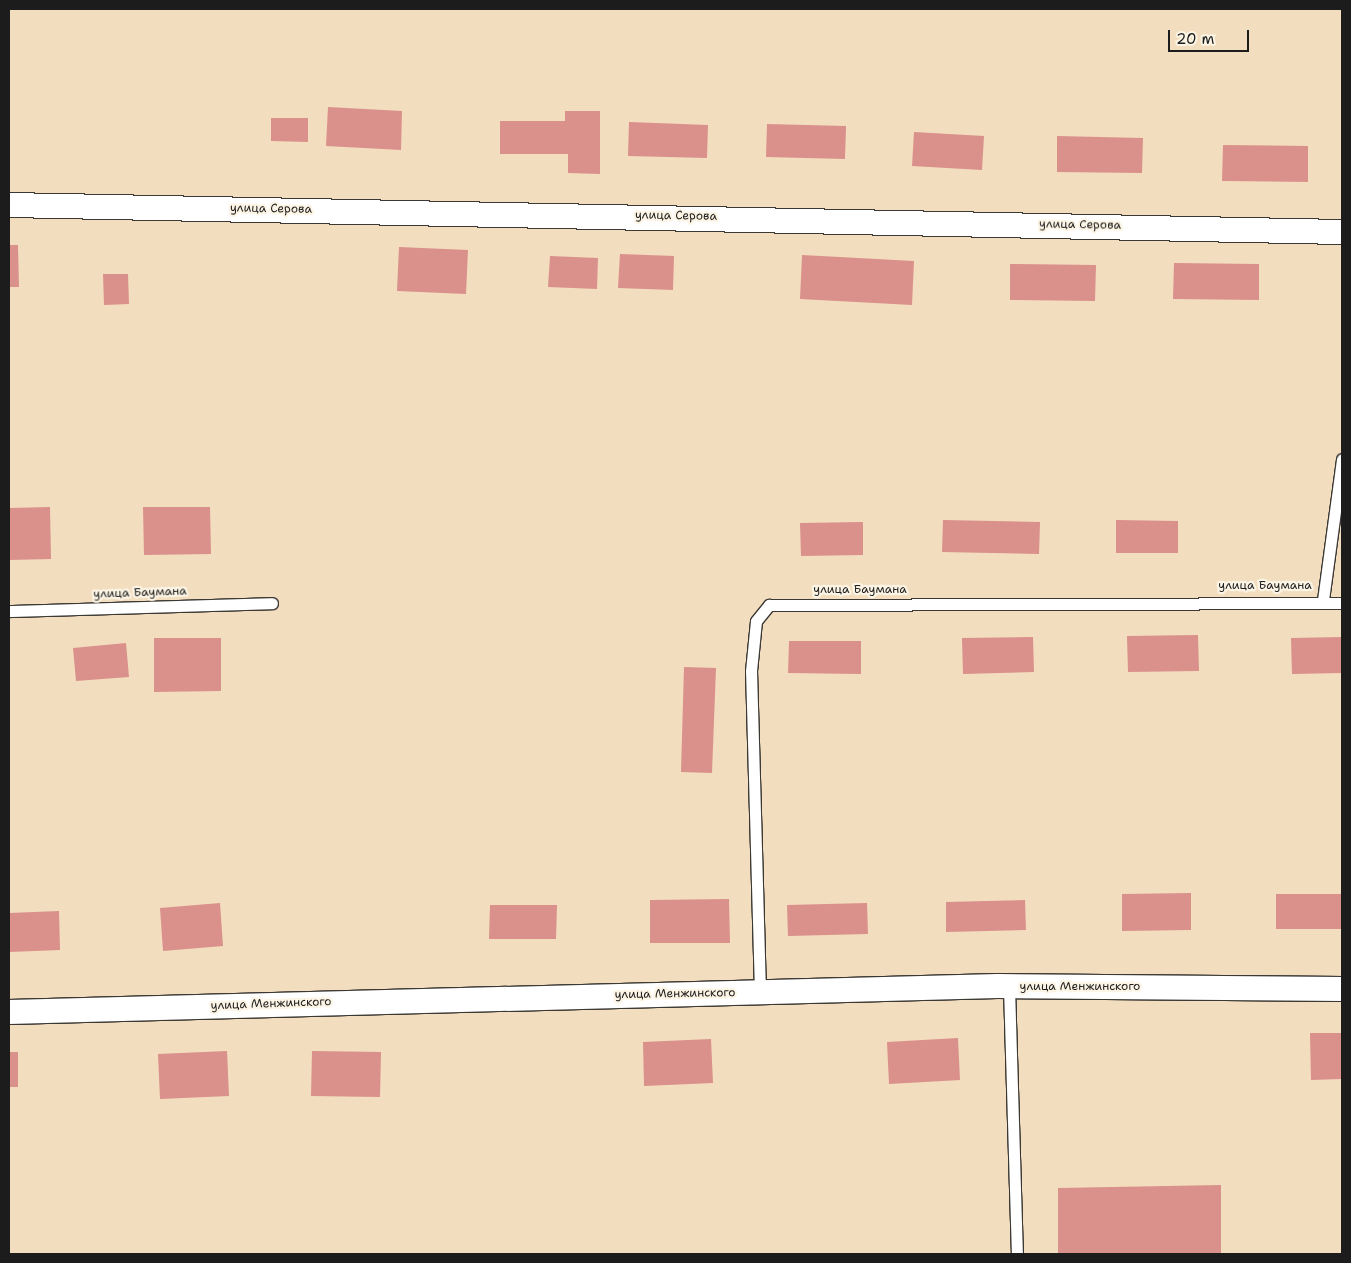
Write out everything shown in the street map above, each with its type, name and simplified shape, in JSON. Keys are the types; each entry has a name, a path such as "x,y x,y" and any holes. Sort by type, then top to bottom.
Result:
{"street":[{"name":"улица Серова","path":"9,205 1342,232"},
{"name":"улица Менжинского","path":"9,1012 1009,987 1342,989"}],"lane":[{"path":"1323,600 1342,459"},
{"name":"улица Баумана","path":"760,992 751,671 756,621 769,605 1323,600 1342,603"},
{"name":"улица Баумана","path":"9,611 272,603"},
{"path":"1009,987 1017,1254"}],"building":[{"path":"328,107 402,111 401,150 326,146"},
{"path":"565,111 600,111 600,174 568,173 568,154 500,154 500,121 565,121"},
{"path":"271,118 308,118 308,142 271,141"},
{"path":"629,122 708,125 707,158 628,156"},
{"path":"767,124 846,126 845,159 766,157"},
{"path":"914,132 984,136 982,170 912,166"},
{"path":"1057,136 1143,138 1142,173 1057,172"},
{"path":"1223,145 1308,146 1308,182 1222,181"},
{"path":"9,245 18,245 19,287 9,287"},
{"path":"399,247 468,250 466,294 397,291"},
{"path":"620,254 674,256 673,290 618,288"},
{"path":"802,255 914,261 912,305 800,299"},
{"path":"550,256 598,258 597,289 548,287"},
{"path":"1174,263 1259,264 1259,300 1173,299"},
{"path":"1010,264 1096,265 1095,301 1010,300"},
{"path":"103,274 128,274 129,304 104,305"},
{"path":"50,507 51,559 9,560 9,508"},
{"path":"143,507 210,507 211,554 144,555"},
{"path":"943,520 1040,522 1039,554 942,552"},
{"path":"1116,520 1178,521 1178,553 1116,553"},
{"path":"863,522 863,555 801,556 800,523"},
{"path":"1198,635 1199,671 1128,672 1127,636"},
{"path":"1033,637 1034,672 963,674 962,638"},
{"path":"1342,637 1342,673 1292,674 1291,638"},
{"path":"154,638 221,638 221,691 154,692"},
{"path":"789,641 861,641 861,674 788,673"},
{"path":"126,643 129,677 76,681 73,648"},
{"path":"684,667 716,668 712,773 681,772"},
{"path":"1191,893 1191,930 1122,931 1122,894"},
{"path":"1276,894 1342,894 1342,929 1276,929"},
{"path":"729,899 730,943 650,943 650,900"},
{"path":"1025,900 1026,930 946,932 946,902"},
{"path":"220,903 223,946 163,951 160,908"},
{"path":"867,903 868,934 788,936 787,905"},
{"path":"490,905 557,905 556,939 489,939"},
{"path":"59,911 60,950 9,952 9,913"},
{"path":"1310,1033 1342,1033 1342,1079 1311,1080"},
{"path":"958,1038 960,1080 889,1084 887,1042"},
{"path":"711,1039 713,1083 644,1086 643,1042"},
{"path":"227,1051 229,1096 160,1099 158,1054"},
{"path":"312,1051 381,1052 380,1097 311,1096"},
{"path":"9,1052 18,1052 18,1087 9,1087"},
{"path":"1221,1185 1221,1254 1058,1254 1058,1188"}]}
